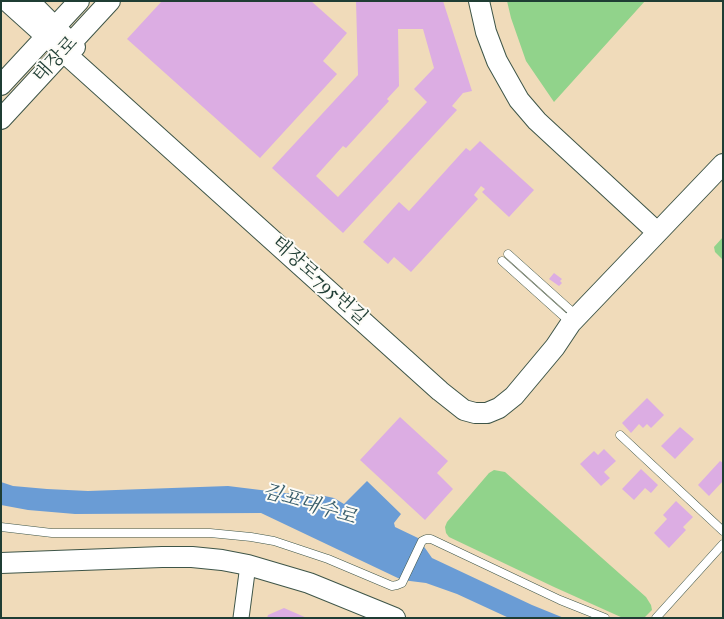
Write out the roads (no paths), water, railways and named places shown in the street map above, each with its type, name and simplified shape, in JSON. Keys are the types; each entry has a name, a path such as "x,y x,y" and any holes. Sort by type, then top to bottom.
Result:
{"street":[{"path":"7,1 51,32"},
{"path":"29,1 51,32"},
{"name":"태장로","path":"1,85 79,1"},
{"name":"태장로","path":"1,119 110,1"},
{"path":"479,1 486,32 497,61 519,100 537,121 657,232"},
{"name":"태장로795번길","path":"51,32 154,117 446,384 473,403 483,402 504,389 546,341 574,319 723,164"},
{"path":"1,563 192,557 248,564 309,583 395,618"},
{"path":"241,618 248,564"}],"lane":[{"path":"505,258 574,319"},
{"path":"620,435 723,531"},
{"path":"1,527 52,533 201,532 244,536 274,541 302,550 392,586 402,583 422,541 431,539 560,600 605,618"},
{"path":"656,618 723,544"}],"water":[{"name":"김포대수로","path":"367,481 401,514 394,523 395,527 418,538 432,558 564,618 509,618 457,594 426,583 402,580 261,513 75,514 28,510 1,505 1,482 13,486 88,491 228,486 293,494 320,495 334,498 344,504"}]}
